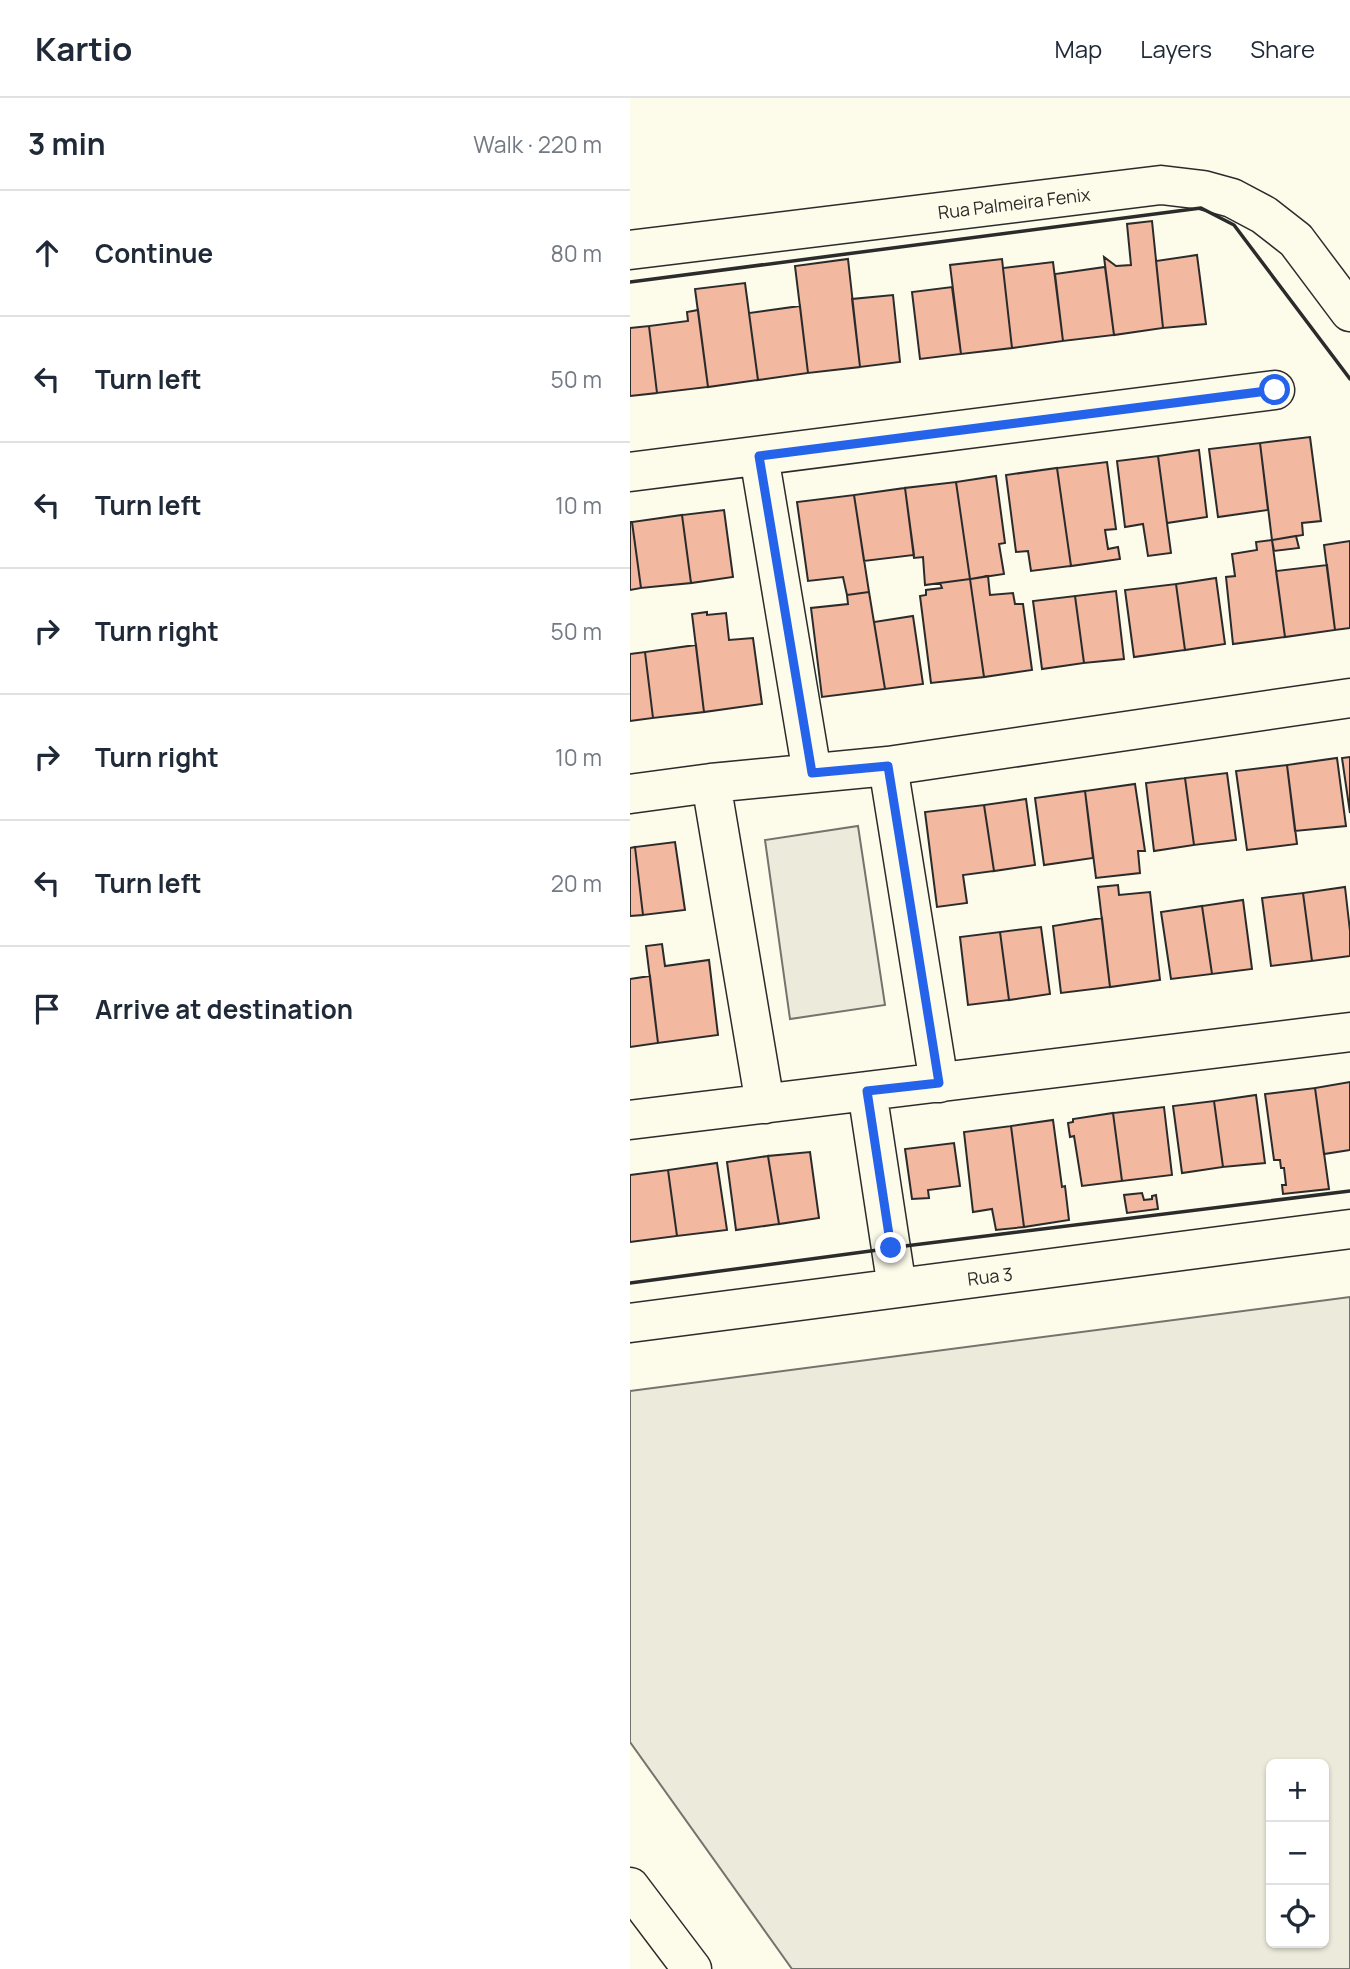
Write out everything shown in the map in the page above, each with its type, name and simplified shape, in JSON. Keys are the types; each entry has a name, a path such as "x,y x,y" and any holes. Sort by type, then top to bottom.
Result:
{"street":[{"name":"Rua Palmeira Fenix","path":"630,250 1161,184 1203,190 1232,198 1264,215 1296,240 1350,312"},
{"path":"630,472 1275,390"},
{"path":"759,456 812,773"},
{"path":"630,794 711,783 888,766 1350,698"},
{"path":"888,766 939,1083"},
{"path":"711,783 765,1104"},
{"path":"630,1121 1350,1032"},
{"path":"867,1091 897,1288"},
{"name":"Rua 3","path":"630,1323 1350,1229"},
{"path":"630,1888 692,1969"}],"shaded area":[{"path":"858,826 885,1005 790,1019 765,840"},
{"path":"1350,1297 1350,1969 792,1969 630,1742 630,1391"}],"building":[{"path":"1152,221 1163,328 1114,335 1104,257 1116,266 1131,265 1127,224"},
{"path":"1197,255 1206,324 1163,328 1156,261"},
{"path":"848,259 860,367 808,373 795,266"},
{"path":"1002,259 1012,348 961,354 950,265"},
{"path":"1053,262 1063,341 1012,348 1003,268"},
{"path":"1105,267 1114,335 1063,341 1055,274"},
{"path":"745,283 758,380 708,387 695,289"},
{"path":"952,287 961,354 920,359 912,292"},
{"path":"893,295 900,362 860,367 852,299"},
{"path":"800,306 808,373 758,380 749,313"},
{"path":"698,310 708,387 657,393 649,326 688,321 687,312"},
{"path":"649,326 657,393 630,396 630,328"},
{"path":"1310,437 1321,521 1302,523 1303,535 1272,540 1260,443"},
{"path":"1260,443 1268,510 1218,517 1209,449"},
{"path":"1199,450 1207,517 1167,523 1158,456"},
{"path":"1158,456 1171,553 1148,556 1143,524 1125,527 1117,461"},
{"path":"1107,462 1116,529 1105,530 1108,549 1118,547 1120,559 1071,566 1057,468"},
{"path":"1057,468 1071,566 1031,571 1028,551 1016,552 1006,475"},
{"path":"996,476 1005,543 999,544 1004,574 970,579 956,482"},
{"path":"956,482 970,579 925,585 923,557 914,558 905,488"},
{"path":"905,488 914,555 864,561 854,495"},
{"path":"854,495 869,592 847,595 843,577 808,581 797,502"},
{"path":"724,510 733,577 691,583 682,515"},
{"path":"682,515 691,583 641,588 632,522"},
{"path":"630,522 641,588 630,590"},
{"path":"1296,536 1299,548 1274,551 1272,540"},
{"path":"1272,540 1285,637 1233,644 1226,577 1235,576 1232,554 1257,550 1256,542"},
{"path":"1350,541 1350,628 1335,630 1324,545"},
{"path":"1327,565 1335,630 1285,637 1276,571"},
{"path":"988,576 990,595 1013,593 1015,604 1023,604 1032,670 984,677 970,579"},
{"path":"1216,578 1225,644 1185,650 1176,584"},
{"path":"970,579 984,677 931,683 920,596 926,595 926,590 942,588 940,583"},
{"path":"1176,584 1185,650 1134,657 1125,590"},
{"path":"1116,591 1124,659 1084,663 1075,596"},
{"path":"869,592 885,689 822,697 811,608 848,604 847,595"},
{"path":"1075,596 1084,663 1042,669 1033,601"},
{"path":"707,612 707,615 726,613 729,640 753,638 762,704 704,712 692,614"},
{"path":"913,616 923,684 885,689 874,622"},
{"path":"696,645 704,712 653,718 645,652"},
{"path":"645,652 653,718 630,721 630,654"},
{"path":"1350,757 1350,813 1342,758"},
{"path":"1337,758 1346,826 1295,831 1287,765"},
{"path":"1287,765 1297,844 1247,850 1236,771"},
{"path":"1227,773 1236,840 1194,845 1185,778"},
{"path":"1185,778 1194,845 1154,851 1146,783"},
{"path":"1135,784 1145,851 1138,851 1140,873 1096,878 1085,791"},
{"path":"1085,791 1093,858 1044,865 1035,798"},
{"path":"1026,799 1035,865 994,871 984,805"},
{"path":"984,805 994,871 963,875 967,903 937,907 925,812"},
{"path":"675,842 685,910 643,915 635,847"},
{"path":"635,847 643,915 630,916 630,848"},
{"path":"1118,885 1119,895 1150,892 1160,980 1110,987 1098,887"},
{"path":"1345,887 1350,956 1312,961 1303,893"},
{"path":"1303,893 1312,961 1271,966 1262,898"},
{"path":"1243,900 1252,969 1212,974 1202,906"},
{"path":"1202,906 1212,974 1171,979 1161,912"},
{"path":"1102,918 1110,987 1061,993 1053,926"},
{"path":"1041,927 1050,994 1009,1000 1000,932"},
{"path":"1000,932 1009,1000 968,1005 960,937"},
{"path":"662,944 665,966 709,960 718,1035 658,1043 646,946"},
{"path":"650,976 658,1043 630,1047 630,979"},
{"path":"1350,1082 1350,1150 1324,1154 1315,1088"},
{"path":"1315,1088 1329,1189 1283,1194 1282,1185 1286,1185 1284,1168 1281,1168 1280,1160 1274,1160 1265,1094"},
{"path":"1256,1095 1265,1163 1223,1167 1214,1101"},
{"path":"1214,1101 1223,1167 1182,1173 1173,1106"},
{"path":"1164,1107 1172,1175 1122,1181 1113,1113"},
{"path":"1113,1113 1122,1181 1082,1186 1074,1136 1070,1137 1068,1123 1073,1122 1073,1119"},
{"path":"1053,1120 1069,1220 1024,1227 1011,1126"},
{"path":"1011,1126 1024,1227 996,1230 992,1209 973,1212 964,1132"},
{"path":"954,1143 960,1186 928,1190 929,1198 912,1199 905,1149"},
{"path":"810,1152 819,1218 779,1224 768,1156"},
{"path":"768,1156 779,1224 736,1230 727,1162"},
{"path":"717,1163 727,1230 677,1236 668,1170"},
{"path":"668,1170 677,1236 630,1242 630,1175"},
{"path":"1142,1193 1144,1200 1152,1199 1152,1196 1156,1195 1158,1209 1127,1213 1124,1195"}],"wall":[{"path":"630,282 1201,208 1234,225 1350,379"},
{"path":"905,1246 1350,1191"},
{"path":"630,1283 878,1250"}],"route":[{"path":"891,1248 867,1091 939,1083 888,766 812,773 759,456 1275,390"}]}
